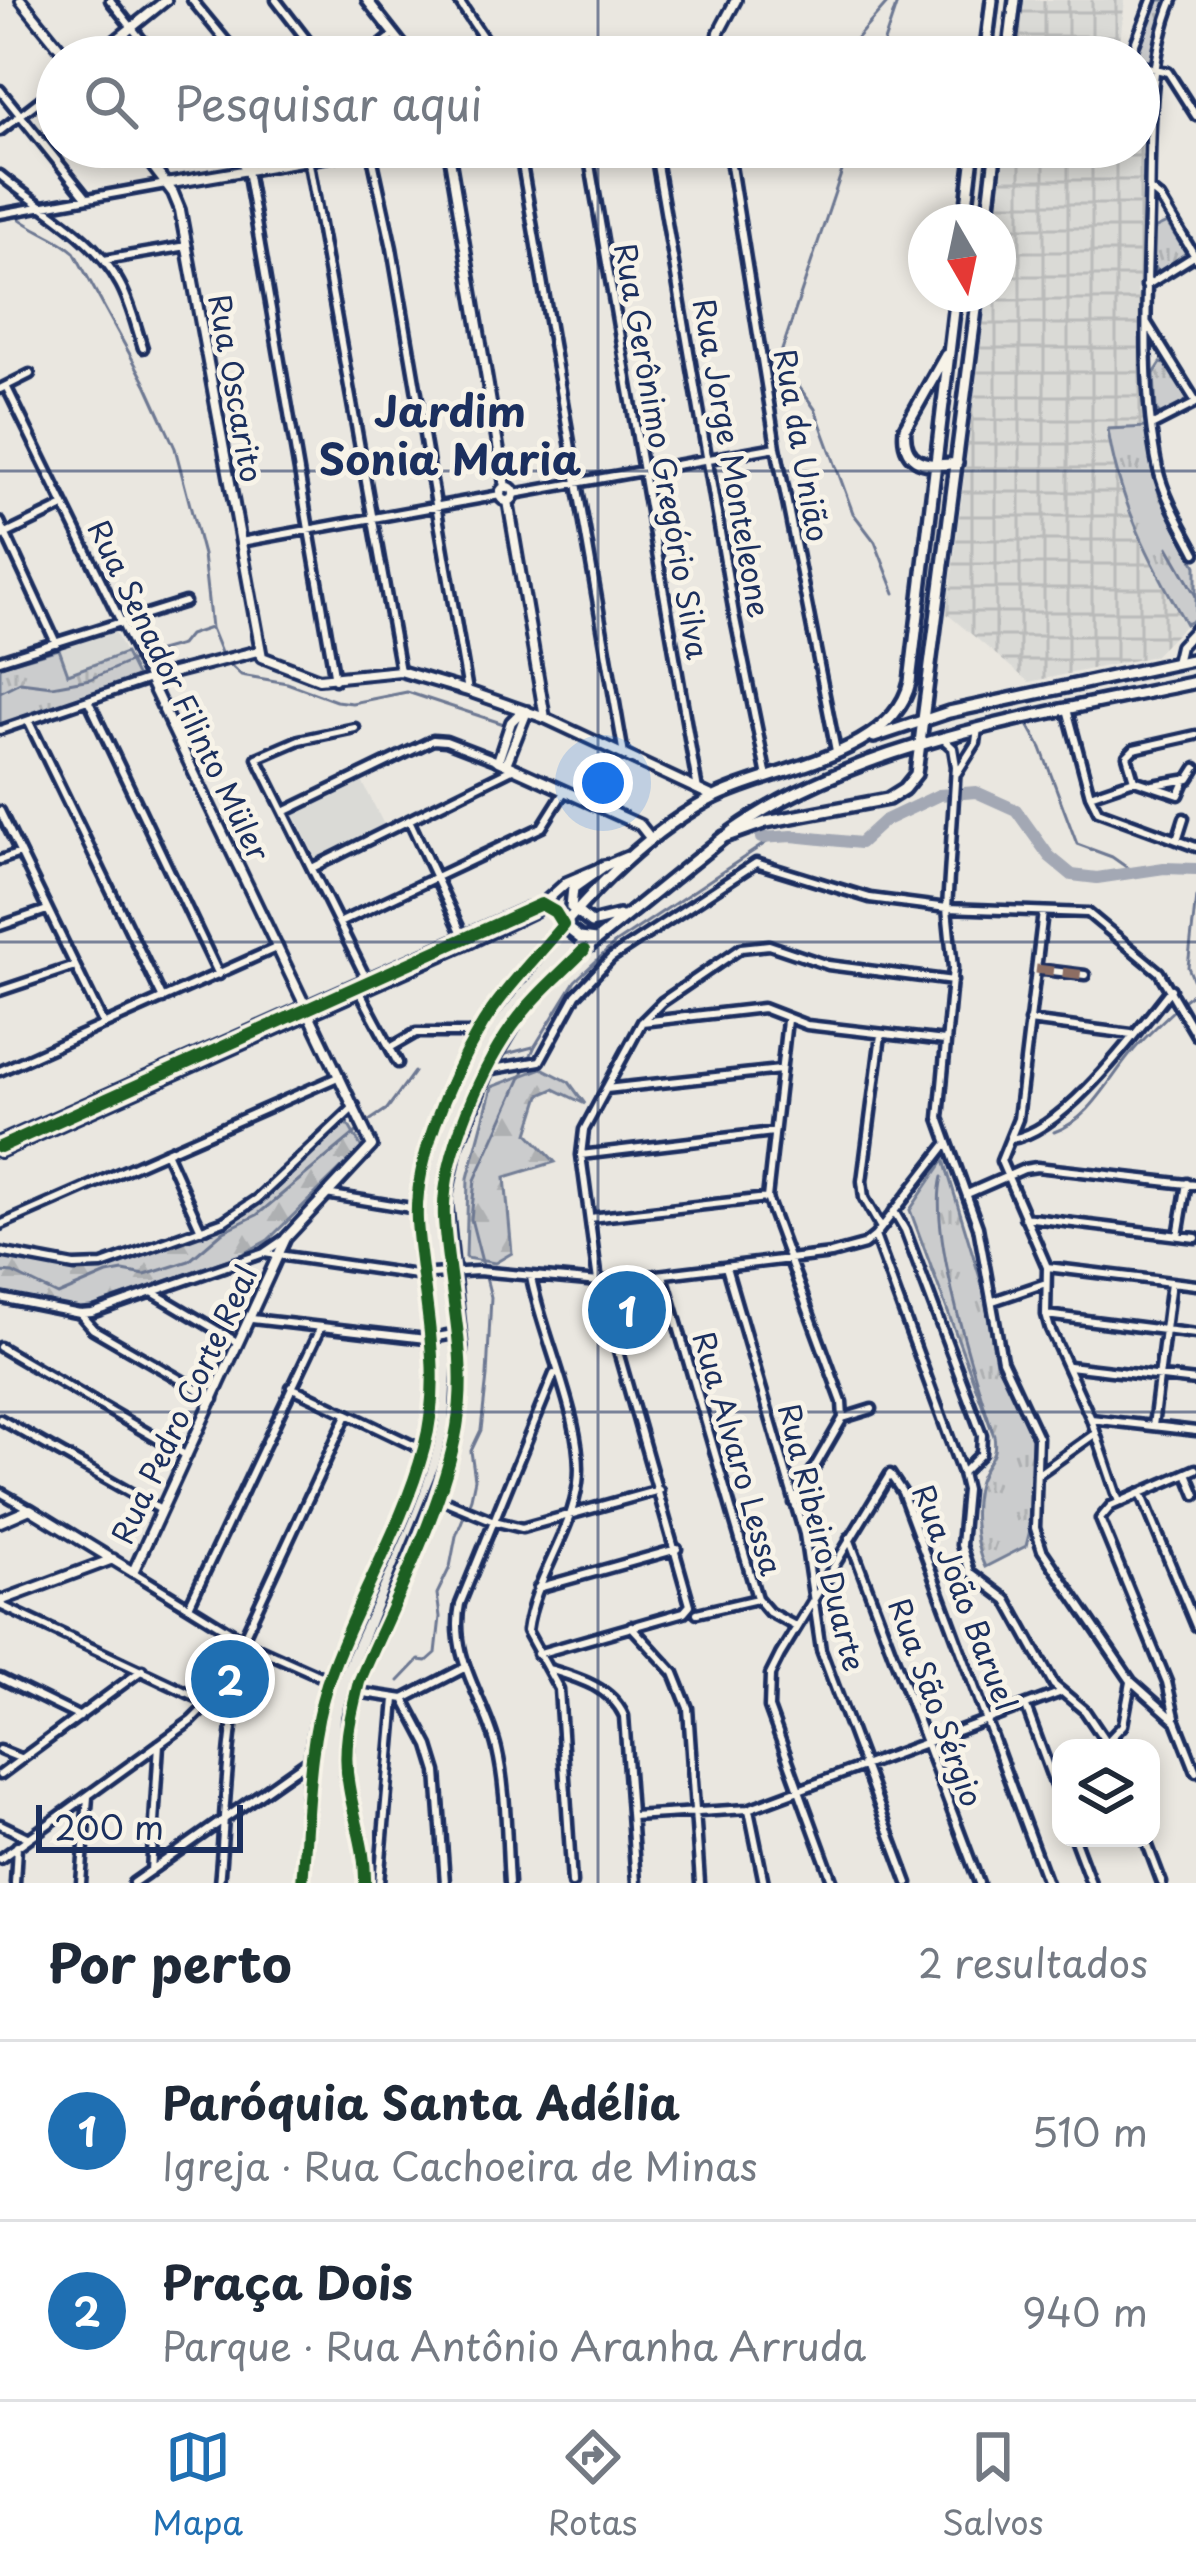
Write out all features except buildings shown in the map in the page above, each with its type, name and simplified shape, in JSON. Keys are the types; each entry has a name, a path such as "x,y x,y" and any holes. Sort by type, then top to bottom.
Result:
{"main road":[{"path":"988,36 992,0"},
{"path":"1011,36 1015,0"},
{"path":"967,204 971,168"},
{"path":"989,204 993,168"},
{"path":"874,737 907,693 954,312"},
{"path":"724,837 766,822 888,799 913,779 922,744 976,312"},
{"path":"950,347 903,433 910,455 923,465 957,463"},
{"path":"302,1883 317,1718 328,1679 424,1450 435,1378 417,1209 431,1136 477,1033 574,913 637,852 714,797 925,718 1196,659"},
{"path":"1176,663 1180,674 1194,683"},
{"path":"365,1883 346,1753 356,1692 436,1497 457,1427 462,1370 444,1217 447,1179 487,1070 522,1012 631,910 737,827 788,797 942,738 1194,683"},
{"path":"967,707 978,728"},
{"path":"604,866 573,888 574,913 584,922 598,923 631,910"},
{"path":"563,925 580,938 596,940"}],"street":[{"path":"21,0 51,36"},
{"path":"110,0 139,36"},
{"path":"121,36 166,0"},
{"path":"193,0 221,36"},
{"path":"276,0 304,36"},
{"path":"367,0 394,35"},
{"path":"458,0 482,36"},
{"path":"718,36 736,0"},
{"path":"1138,36 1152,0"},
{"path":"1160,55 1173,0"},
{"path":"1160,69 1170,75 1196,116"},
{"path":"0,89 36,135"},
{"path":"0,131 36,103"},
{"path":"63,168 86,197"},
{"name":"Rua Oscarito","path":"153,168 178,202 258,651"},
{"path":"0,214 259,168"},
{"path":"313,168 400,671"},
{"path":"374,168 468,691"},
{"path":"452,168 545,718"},
{"path":"524,168 624,755"},
{"name":"Rua Gerônimo Gregório Silva","path":"591,168 698,790"},
{"name":"Rua Jorge Monteleone","path":"658,168 767,777"},
{"name":"Rua da União","path":"731,168 776,447 836,751"},
{"path":"1151,168 1146,322 1153,425 1162,484 1196,553"},
{"path":"247,170 335,680"},
{"path":"0,175 63,221 104,260 120,284 143,348"},
{"path":"1146,286 1196,256 1160,198 1150,190"},
{"path":"1149,217 1172,219"},
{"path":"104,260 187,246"},
{"path":"1146,322 1196,402 1153,425"},
{"path":"1148,353 1167,356"},
{"path":"3,388 30,374"},
{"name":"Rua Senador Filinto Müler","path":"3,388 371,1142"},
{"path":"241,542 776,447"},
{"path":"3,535 64,506"},
{"path":"0,522 56,643"},
{"path":"0,660 185,602"},
{"path":"1176,663 1180,646 1196,629"},
{"path":"0,730 149,679 258,651 268,662 320,679 400,671 468,691 545,718 714,797"},
{"path":"511,722 536,702 540,690"},
{"path":"89,702 219,975"},
{"path":"504,703 511,722 507,764"},
{"path":"1067,709 1098,811 1196,847"},
{"path":"312,868 410,821 507,764 526,711"},
{"path":"28,721 164,999"},
{"path":"355,728 295,741 257,758 339,923 398,1063"},
{"path":"955,780 976,742 978,728"},
{"path":"1134,780 1127,763 1129,753 1196,735"},
{"path":"942,738 955,751 947,908 953,981 938,1106 946,1145 978,1227 1005,1369 1035,1424 1035,1528 1042,1550 1132,1682 1176,1721"},
{"path":"284,812 433,740 446,741 640,825 651,841"},
{"path":"680,781 693,762"},
{"path":"1151,785 1192,778 1196,768"},
{"path":"1090,795 1134,780 1179,795 1186,779"},
{"path":"339,923 542,827 565,789"},
{"path":"0,811 104,1025"},
{"path":"1177,840 1184,818"},
{"path":"410,821 465,940"},
{"path":"0,1152 465,940 541,904 567,882 637,852"},
{"path":"0,860 20,853"},
{"path":"487,1070 529,1065 543,1058 576,995 611,958 752,864 770,865 870,898 947,908 1092,915 1149,961 1171,989 1196,1036"},
{"path":"541,904 563,925"},
{"path":"0,926 47,910"},
{"path":"1043,912 1018,1119 1001,1161 1047,1267 1046,1315 1091,1419 1119,1502"},
{"path":"537,1654 684,1612 690,1605 598,1282 581,1155 584,1130 642,1022 724,958 755,944 828,965 953,981"},
{"path":"0,1071 278,946"},
{"path":"0,991 75,966"},
{"path":"1036,969 1085,975"},
{"path":"1011,1139 1031,1134 1066,1109 1171,989"},
{"path":"642,1022 756,1008 788,1020 945,1042"},
{"path":"0,1142 309,1011"},
{"path":"788,1020 767,1198 842,1402 843,1418 794,1503"},
{"path":"1030,1021 1132,1034"},
{"path":"391,1048 416,1034 477,1033"},
{"path":"881,1035 862,1181 864,1198 881,1228"},
{"path":"606,1089 780,1070"},
{"path":"0,1225 340,1076"},
{"path":"0,1252 74,1266 102,1265 224,1221 257,1199 356,1109"},
{"path":"581,1155 773,1132"},
{"name":"Rua Pedro Corte Real","path":"133,1571 286,1238 370,1150 371,1142"},
{"path":"264,1253 424,1275 478,1271 598,1282 789,1260 852,1249 875,1236 946,1145"},
{"path":"166,1152 201,1230"},
{"path":"968,1194 1037,1168 1192,1184 1178,1237"},
{"path":"324,1194 417,1209"},
{"path":"590,1218 767,1198"},
{"path":"894,1211 982,1436 981,1454 962,1472"},
{"path":"1024,1217 1196,1238"},
{"path":"875,1236 962,1472 964,1560 974,1578 1007,1600 1059,1693 1085,1711 1104,1739"},
{"path":"0,1298 80,1314 264,1253 286,1238"},
{"name":"Rua Ribeiro Duarte","path":"726,1267 804,1534 821,1650 908,1883"},
{"path":"1047,1267 1196,1285"},
{"name":"Rua Alvaro Lessa","path":"663,1275 758,1599 769,1612 795,1626"},
{"path":"531,1277 579,1454 578,1483 538,1588 527,1631 560,1700 572,1883"},
{"path":"1153,1426 1171,1282"},
{"path":"992,1302 1046,1283"},
{"path":"152,1292 240,1344"},
{"path":"80,1314 93,1329 214,1400"},
{"path":"1046,1315 1196,1334"},
{"path":"252,1319 432,1339 459,1333"},
{"path":"189,1606 320,1329"},
{"path":"0,1347 187,1456"},
{"path":"1068,1366 1196,1381"},
{"path":"509,1883 499,1758 464,1668 458,1611 556,1370"},
{"path":"291,1387 424,1450"},
{"path":"843,1418 872,1409"},
{"path":"0,1859 191,1721 207,1702 347,1415"},
{"path":"0,1419 161,1510"},
{"path":"1091,1419 1196,1431"},
{"path":"1037,1475 1094,1434"},
{"path":"1196,1469 1119,1502 1106,1510 1101,1523 1165,1677 1196,1772"},
{"path":"1187,1473 1196,1495"},
{"name":"Rua João Baruel","path":"849,1538 883,1480 893,1474 1047,1883"},
{"path":"436,1497 522,1528 659,1490"},
{"path":"0,1492 254,1646 328,1679"},
{"path":"1141,1493 1196,1626"},
{"path":"0,1522 30,1509"},
{"path":"833,1883 767,1696 770,1676 795,1626 849,1538"},
{"name":"Rua São Sérgio","path":"849,1538 979,1883"},
{"path":"538,1588 676,1549"},
{"path":"0,1603 113,1559"},
{"path":"697,1613 758,1599"},
{"path":"0,1603 207,1702 236,1709"},
{"path":"631,1626 665,1660 685,1697 700,1883"},
{"path":"219,1883 236,1709 244,1667 254,1646"},
{"path":"546,1667 600,1689 621,1708 636,1883"},
{"path":"356,1692 400,1699 464,1668"},
{"path":"0,1775 142,1670"},
{"path":"0,1678 80,1717"},
{"path":"1112,1739 1123,1725 1132,1682"},
{"path":"632,1816 748,1809 1059,1693"},
{"path":"379,1883 400,1699"},
{"path":"400,1699 429,1746 436,1772 445,1883"},
{"path":"1026,1707 1052,1778"},
{"path":"151,1870 159,1744"},
{"path":"0,1750 22,1759"},
{"path":"133,1883 313,1757"},
{"path":"81,1883 88,1794"},
{"path":"748,1809 764,1883"},
{"path":"0,1824 29,1838"},
{"path":"15,1883 17,1846"},
{"path":"1077,1847 1091,1883"},
{"path":"1148,1847 1162,1883"}],"shaded area":[{"path":"1023,0 1125,0 1121,36 1019,36"},
{"path":"1002,168 1148,168 1142,285 1137,294 1141,297 1148,427 1109,429 1167,588 1186,624 1154,656 1029,682 947,614 985,312 1016,312 1016,204 998,204"},
{"path":"115,632 125,653 67,674 59,649"},
{"path":"362,781 385,827 316,859 294,814"}],"green space":[{"path":"1158,0 1168,0 1160,37 1143,36"},
{"path":"1167,223 1186,253 1159,272 1151,263 1152,230"},
{"path":"1161,363 1169,365 1188,400 1161,416 1156,410 1154,374"},
{"path":"1148,427 1150,457 1164,505 1196,566 1196,619 1186,624 1128,506 1108,429"},
{"path":"59,649 68,674 125,653 138,679 0,725 0,666"},
{"path":"542,1068 569,1082 585,1104 554,1089 540,1095 528,1133 555,1162 505,1177 512,1253 495,1263 466,1258 468,1178 492,1087"},
{"path":"346,1121 362,1148 268,1240 241,1255 82,1310 0,1293 0,1256 79,1270 119,1264 212,1231 249,1212"},
{"path":"944,1160 984,1291 996,1363 1032,1431 1037,1465 1035,1510 1026,1546 985,1567 975,1506 979,1482 994,1452 994,1436 910,1210"}],"waterway":[{"path":"858,36 890,0"},
{"path":"886,36 898,0"},
{"path":"843,168 779,359 815,409 853,513 875,542 895,593"},
{"path":"15,215 74,252 146,384 175,448 203,555 211,628 222,655"},
{"path":"1168,547 1196,596"},
{"path":"0,692 20,682 52,686 90,679 181,645 189,635 210,628"},
{"path":"228,663 241,675 287,683 336,701 352,703 407,692 504,724"},
{"path":"1027,723 1077,844 1112,857 1132,871"},
{"path":"761,838 860,843 884,821 939,795 976,792 1016,810 1049,856 1072,875 1097,878 1164,868 1196,869"},
{"path":"399,1681 419,1660 427,1661 436,1653 437,1594 450,1567 475,1479 471,1451 481,1430 491,1297 471,1219 475,1180 535,1046 575,981 614,944 770,840"},
{"path":"1196,897 1188,967 1196,986"},
{"path":"1184,1000 1196,991"},
{"path":"1054,1132 1089,1108 1133,1051 1173,1011"},
{"path":"506,1054 533,1047"},
{"path":"366,1123 387,1109 414,1072"},
{"path":"0,1272 13,1273 58,1295 107,1274 145,1275 189,1261 224,1231 257,1215 359,1130"},
{"path":"942,1177 939,1201 947,1266 992,1430"}],"marked path":[{"path":"1036,969 1085,975"}],"cycle path":[{"path":"0,1147 541,904 555,912 563,925 478,1032 455,1074 427,1149 417,1221 432,1363 430,1419 415,1478 350,1625 320,1708 302,1883"},
{"path":"365,1883 347,1773 350,1721 359,1682 429,1523 457,1427 461,1374 444,1218 449,1168 467,1112 506,1035 584,950"}],"place":[{"name":"Paróquia Santa Adélia","path":"627,1310"},
{"name":"Praça Dois","path":"230,1679"}],"district":[{"name":"Jardim Sonia Maria","path":"450,433"}]}
